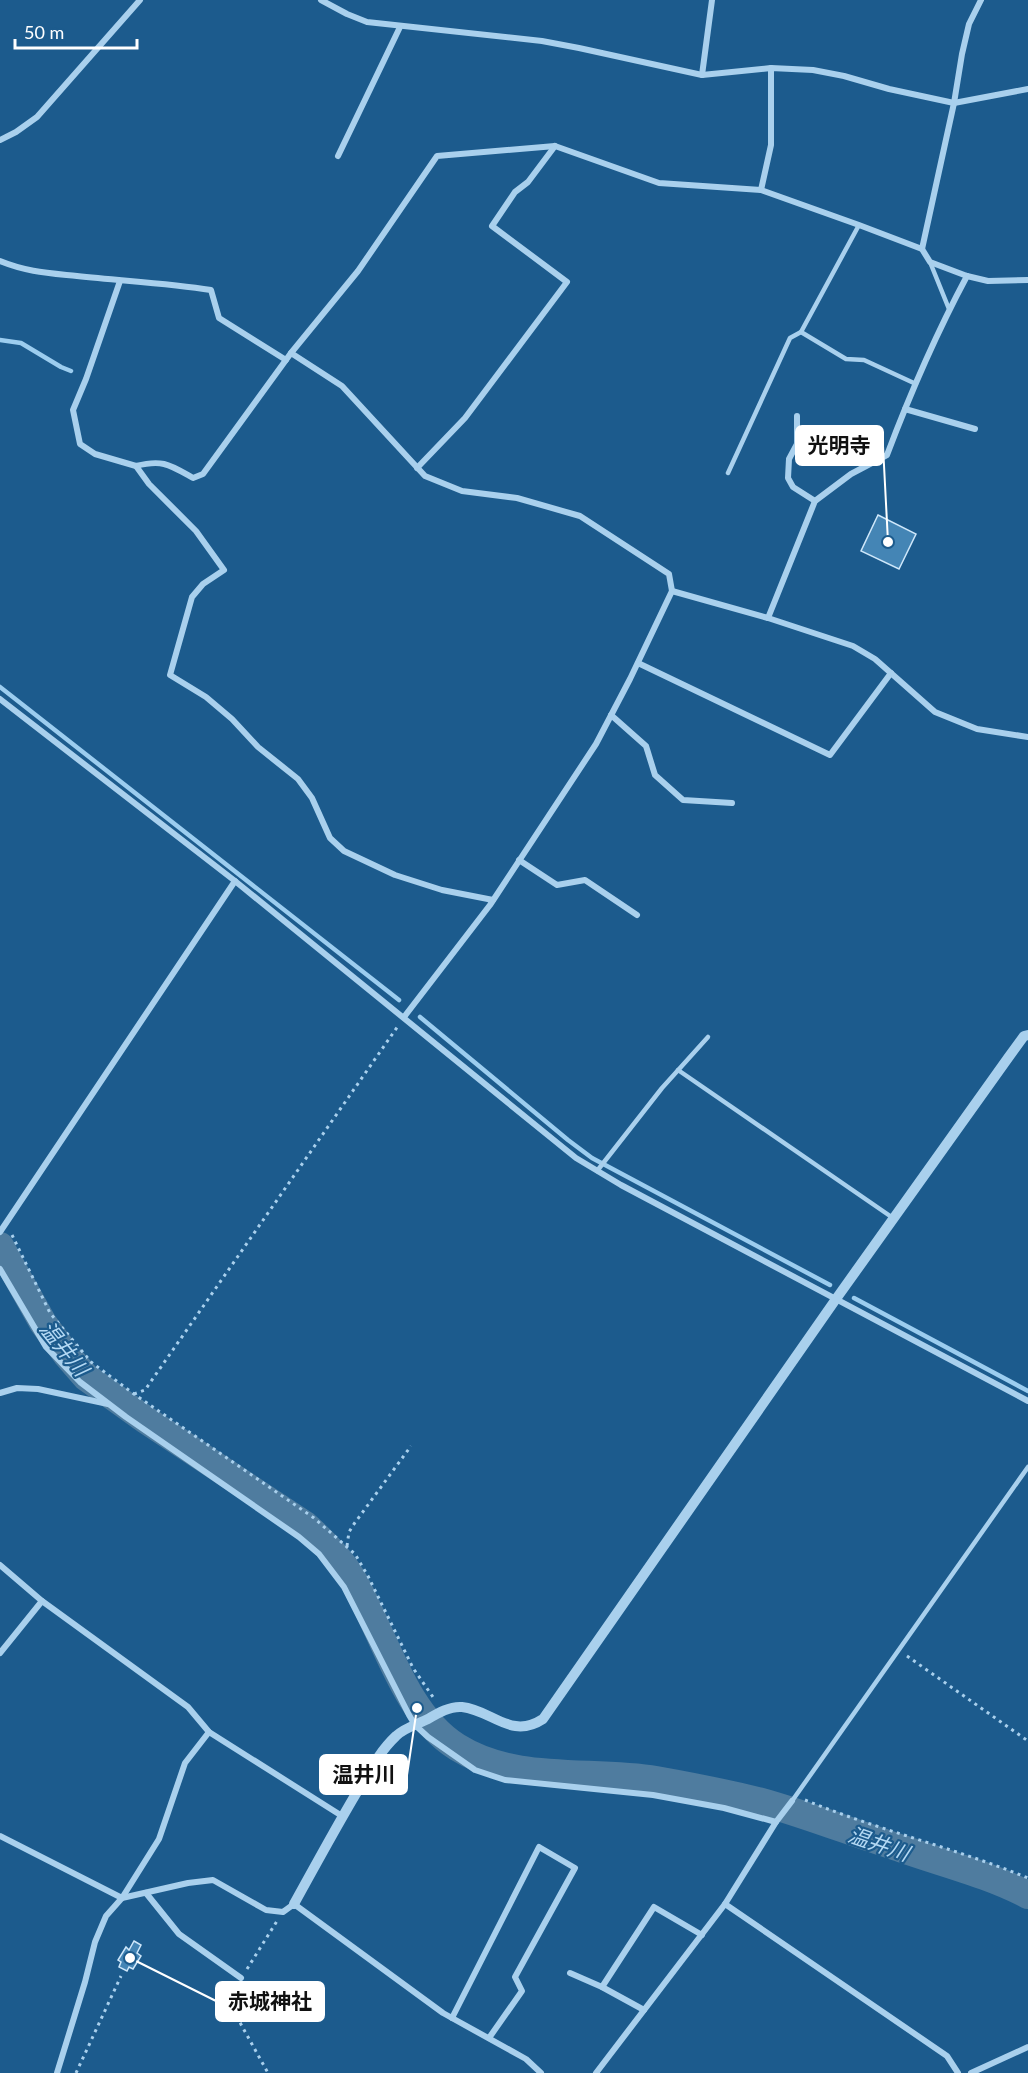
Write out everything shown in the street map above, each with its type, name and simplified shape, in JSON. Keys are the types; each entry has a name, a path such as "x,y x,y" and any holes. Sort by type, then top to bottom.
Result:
{"street":[{"path":"0,140 37,117 140,0"},
{"path":"321,0 368,22 542,41 702,75 771,68 813,70 954,103 1028,89"},
{"path":"702,75 712,0"},
{"path":"922,249 969,24 981,0"},
{"path":"338,156 400,27"},
{"path":"761,190 771,145 771,68"},
{"path":"417,468 465,418 567,282 492,226 515,192 528,182 555,146"},
{"path":"120,281 73,410 80,444 95,454 136,466 151,462 168,464 193,478 203,474 291,353 358,271 437,156 555,146 659,183 761,190 922,249 930,262 967,276 988,281 1028,280"},
{"path":"0,261 20,269 120,281 168,283 211,290 219,318 286,360"},
{"path":"768,618 815,501 850,474 887,455 949,309 967,276"},
{"path":"291,353 342,386 425,476 462,491 517,498 580,516 669,574 672,591 596,744 493,900 404,1017"},
{"path":"905,409 975,429"},
{"path":"797,416 797,444 789,459 788,478 793,487 815,501"},
{"path":"136,466 149,484 196,531 224,570 203,584 192,597 170,675 206,697 232,719 258,747 298,778 312,798 330,838 344,850 395,875 442,890 493,900"},
{"path":"672,591 768,618 853,646 875,659 936,712 977,729 1028,737"},
{"path":"638,663 830,755 891,673"},
{"path":"0,699 235,881 576,1158 1028,1401"},
{"path":"611,716 646,746 655,775 683,800 732,803"},
{"path":"519,860 557,885 585,880 637,915"},
{"path":"3,1228 235,881"},
{"path":"0,1836 122,1898 188,1883 213,1880 266,1910 283,1912 294,1904 382,1749 398,1734 455,1707 464,1707 509,1725 534,1725 543,1719 836,1299 1027,1034"},
{"path":"0,1269 46,1347 80,1382 319,1554 344,1587 428,1737 475,1770 505,1780 653,1795 778,1819"},
{"path":"0,1393 17,1388 38,1389 110,1404"},
{"path":"0,1565 42,1601 188,1707 209,1732 342,1816"},
{"path":"0,1653 42,1601"},
{"path":"57,2073 95,1942 106,1916 122,1898 159,1839 185,1762 209,1732"},
{"path":"596,2073 725,1904 793,1799"},
{"path":"452,2018 538,1847 574,1868 515,1977 522,1991 489,2038"},
{"path":"146,1893 179,1934 241,1977"},
{"path":"294,1904 452,2018 526,2058 541,2073"},
{"path":"725,1904 947,2056 958,2073"},
{"path":"602,1987 654,1907 702,1935"},
{"path":"570,1973 644,2010"},
{"path":"971,2073 1028,2047"}],"lane":[{"path":"728,473 790,338 801,332 860,225"},
{"path":"930,262 949,309"},
{"path":"801,332 846,359 864,360 916,384"},
{"path":"597,1171 662,1088 708,1037"},
{"path":"678,1070 894,1218"},
{"path":"793,1799 1028,1467"}],"path":[{"path":"134,1394 145,1390 404,1017"},
{"path":"3,1228 50,1313 91,1362 314,1518 347,1546 362,1565 413,1668 441,1712"},
{"path":"347,1546 349,1532 354,1524 411,1446"},
{"path":"898,1651 1028,1742"},
{"path":"793,1799 975,1857 1028,1878"},
{"path":"268,2073 233,2010 241,1977 283,1912"},
{"path":"76,2073 121,1976"}],"building":[{"path":"878,515 916,534 899,569 861,551"},
{"path":"134,1941 141,1945 137,1953 141,1956 133,1969 129,1967 127,1971 119,1967 121,1962 118,1960 126,1947 129,1950"}],"waterway":[{"path":"0,340 21,343 71,371"},
{"path":"0,687 399,1000"},
{"path":"420,1017 592,1158 830,1285"},
{"name":"温井川","path":"0,1246 43,1323 86,1377 146,1420 305,1525 333,1552 355,1583 410,1695 439,1733 457,1747 480,1759 529,1771 656,1780 758,1801 981,1875 1028,1895"},
{"path":"854,1298 1028,1391"}],"place":[{"name":"光明寺","path":"888,542"},
{"name":"温井川","path":"417,1708"},
{"name":"赤城神社","path":"130,1958"}]}
